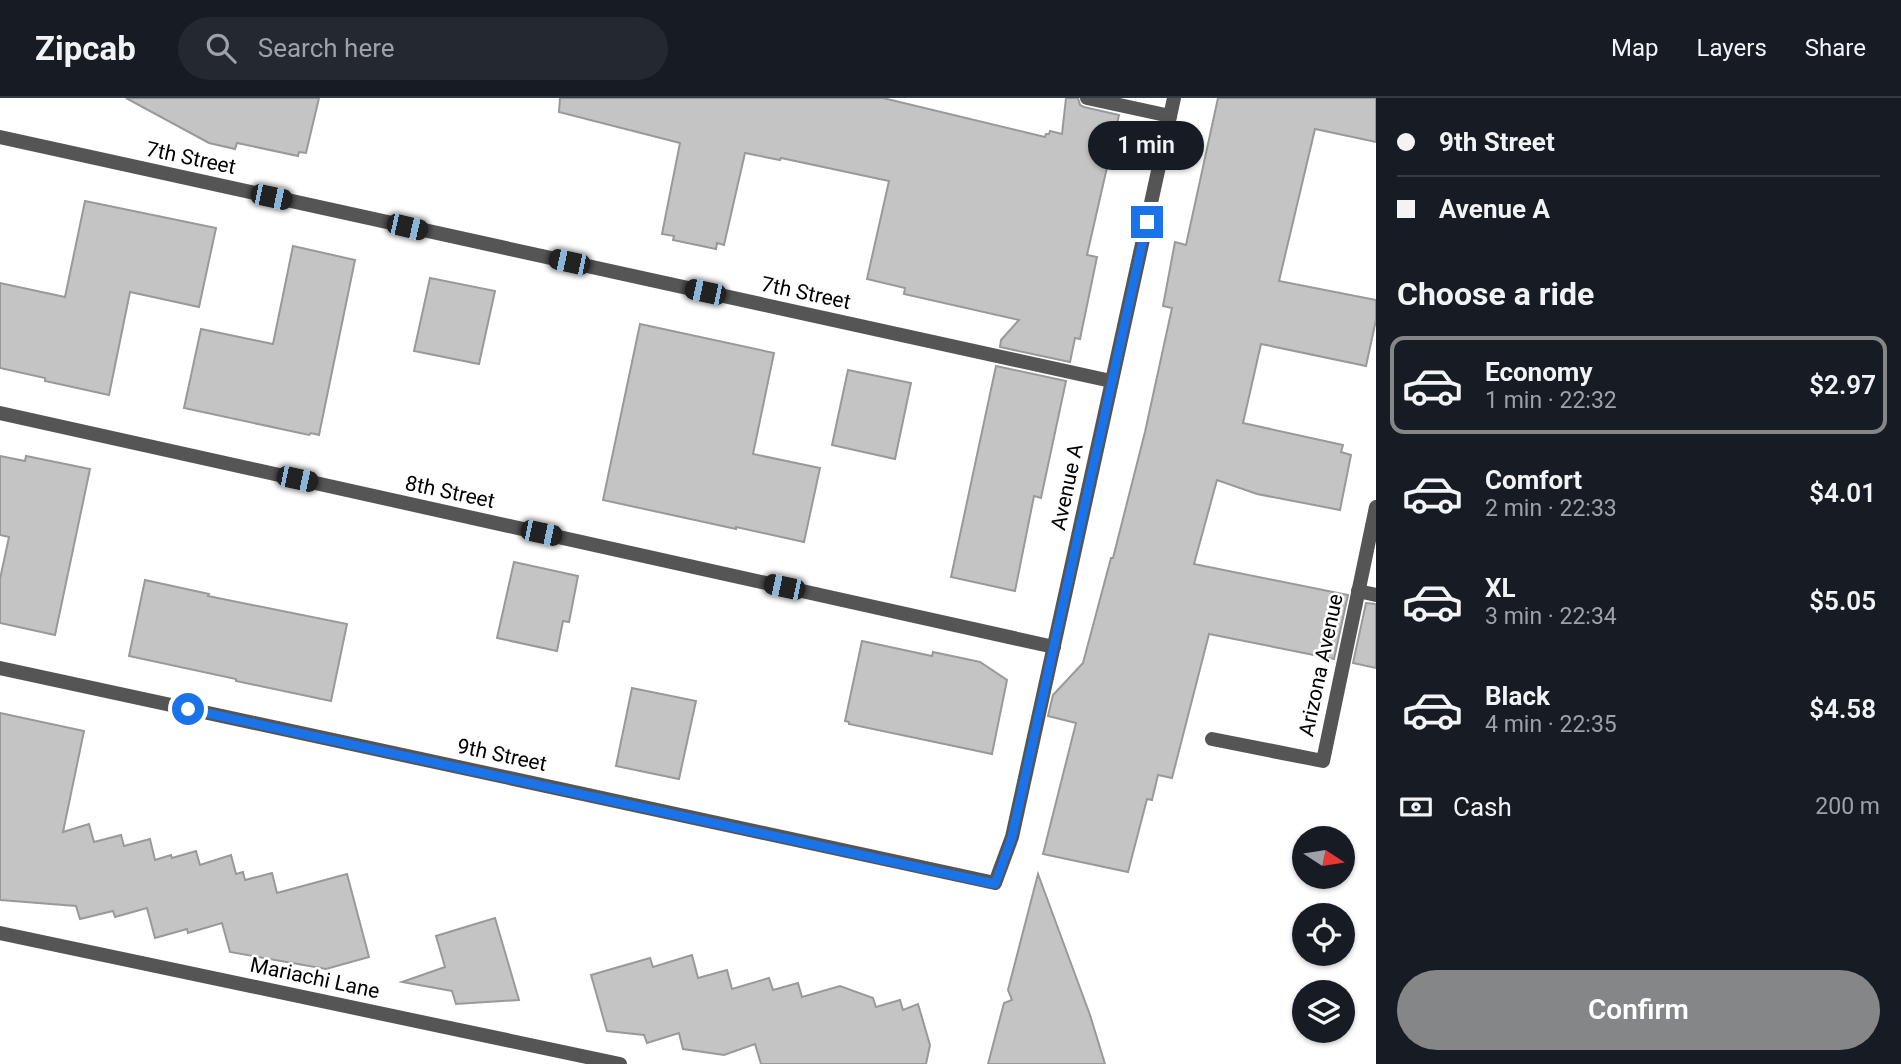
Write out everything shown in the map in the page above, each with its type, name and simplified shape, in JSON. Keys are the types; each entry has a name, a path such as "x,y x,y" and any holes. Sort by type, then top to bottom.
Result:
{"lane":[{"path":"1087,98 1170,116"},
{"name":"Avenue A","path":"995,884 1012,837 1174,98"},
{"name":"7th Street","path":"0,137 1111,382"},
{"name":"8th Street","path":"0,414 1054,647"},
{"name":"Arizona Avenue","path":"1212,739 1323,761 1376,507"},
{"path":"1358,591 1376,595"},
{"name":"9th Street","path":"0,668 995,884"},
{"name":"Mariachi Lane","path":"0,933 620,1064"}],"building":[{"path":"126,98 319,98 306,153 299,152 298,156 237,143 235,149 209,143"},
{"path":"560,98 883,98 1045,137 1050,131 1062,134 1066,98 1078,98 1080,105 1084,107 1119,115 1087,255 1097,257 1080,339 1075,338 1070,362 1000,347 1001,340 1019,320 904,294 905,288 867,279 889,181 745,153 724,245 717,243 716,249 673,240 674,236 662,234 680,143 559,112"},
{"path":"1218,98 1376,98 1376,142 1315,129 1279,281 1376,300 1376,320 1366,366 1261,344 1243,423 1343,445 1341,452 1351,455 1340,510 1257,494 1217,480 1194,564 1348,595 1334,659 1209,634 1172,778 1158,775 1152,800 1147,799 1128,872 1043,854 1076,723 1048,716 1053,695 1083,663 1113,558 1145,432 1172,308 1163,306 1175,242 1186,245"},
{"path":"85,201 216,228 199,307 130,292 109,395 0,368 0,283 65,297"},
{"path":"293,246 355,260 319,435 184,408 201,329 273,344"},
{"path":"430,278 495,291 479,364 414,351"},
{"path":"640,324 774,353 753,454 820,468 804,542 603,500"},
{"path":"996,366 1066,381 1041,498 1034,496 1015,591 951,577"},
{"path":"848,370 911,383 895,459 832,445"},
{"path":"0,456 25,461 26,456 90,469 55,635 0,623 0,579 9,537 0,535"},
{"path":"514,562 578,576 569,622 563,621 557,651 497,638"},
{"path":"145,580 209,594 208,596 347,624 331,701 129,656"},
{"path":"1366,603 1376,604 1376,668 1353,663"},
{"path":"862,641 932,656 933,652 980,662 1007,680 992,754 845,721"},
{"path":"632,688 696,701 679,779 616,766"},
{"path":"0,713 84,731 63,832 89,824 94,842 121,835 124,846 150,839 155,860 196,851 200,865 231,855 236,874 243,872 245,880 272,873 277,893 347,874 369,957 326,969 230,952 222,923 188,933 187,929 155,938 147,908 115,917 113,911 80,919 76,906 0,900"},
{"path":"1038,874 1090,1015 1105,1064 988,1064 1004,1003 1012,1000 1008,990"},
{"path":"495,918 519,1000 456,1004 452,991 402,982 445,967 436,936"},
{"path":"692,955 698,978 727,970 732,989 769,978 773,990 798,983 802,997 840,986 873,998 876,1007 900,1000 903,1010 918,1004 930,1045 926,1064 761,1064 755,1044 724,1055 683,1049 679,1033 647,1043 644,1035 607,1031 591,975 650,958 653,967"}],"route":[{"path":"188,709 995,884 1012,837 1147,222"}]}
